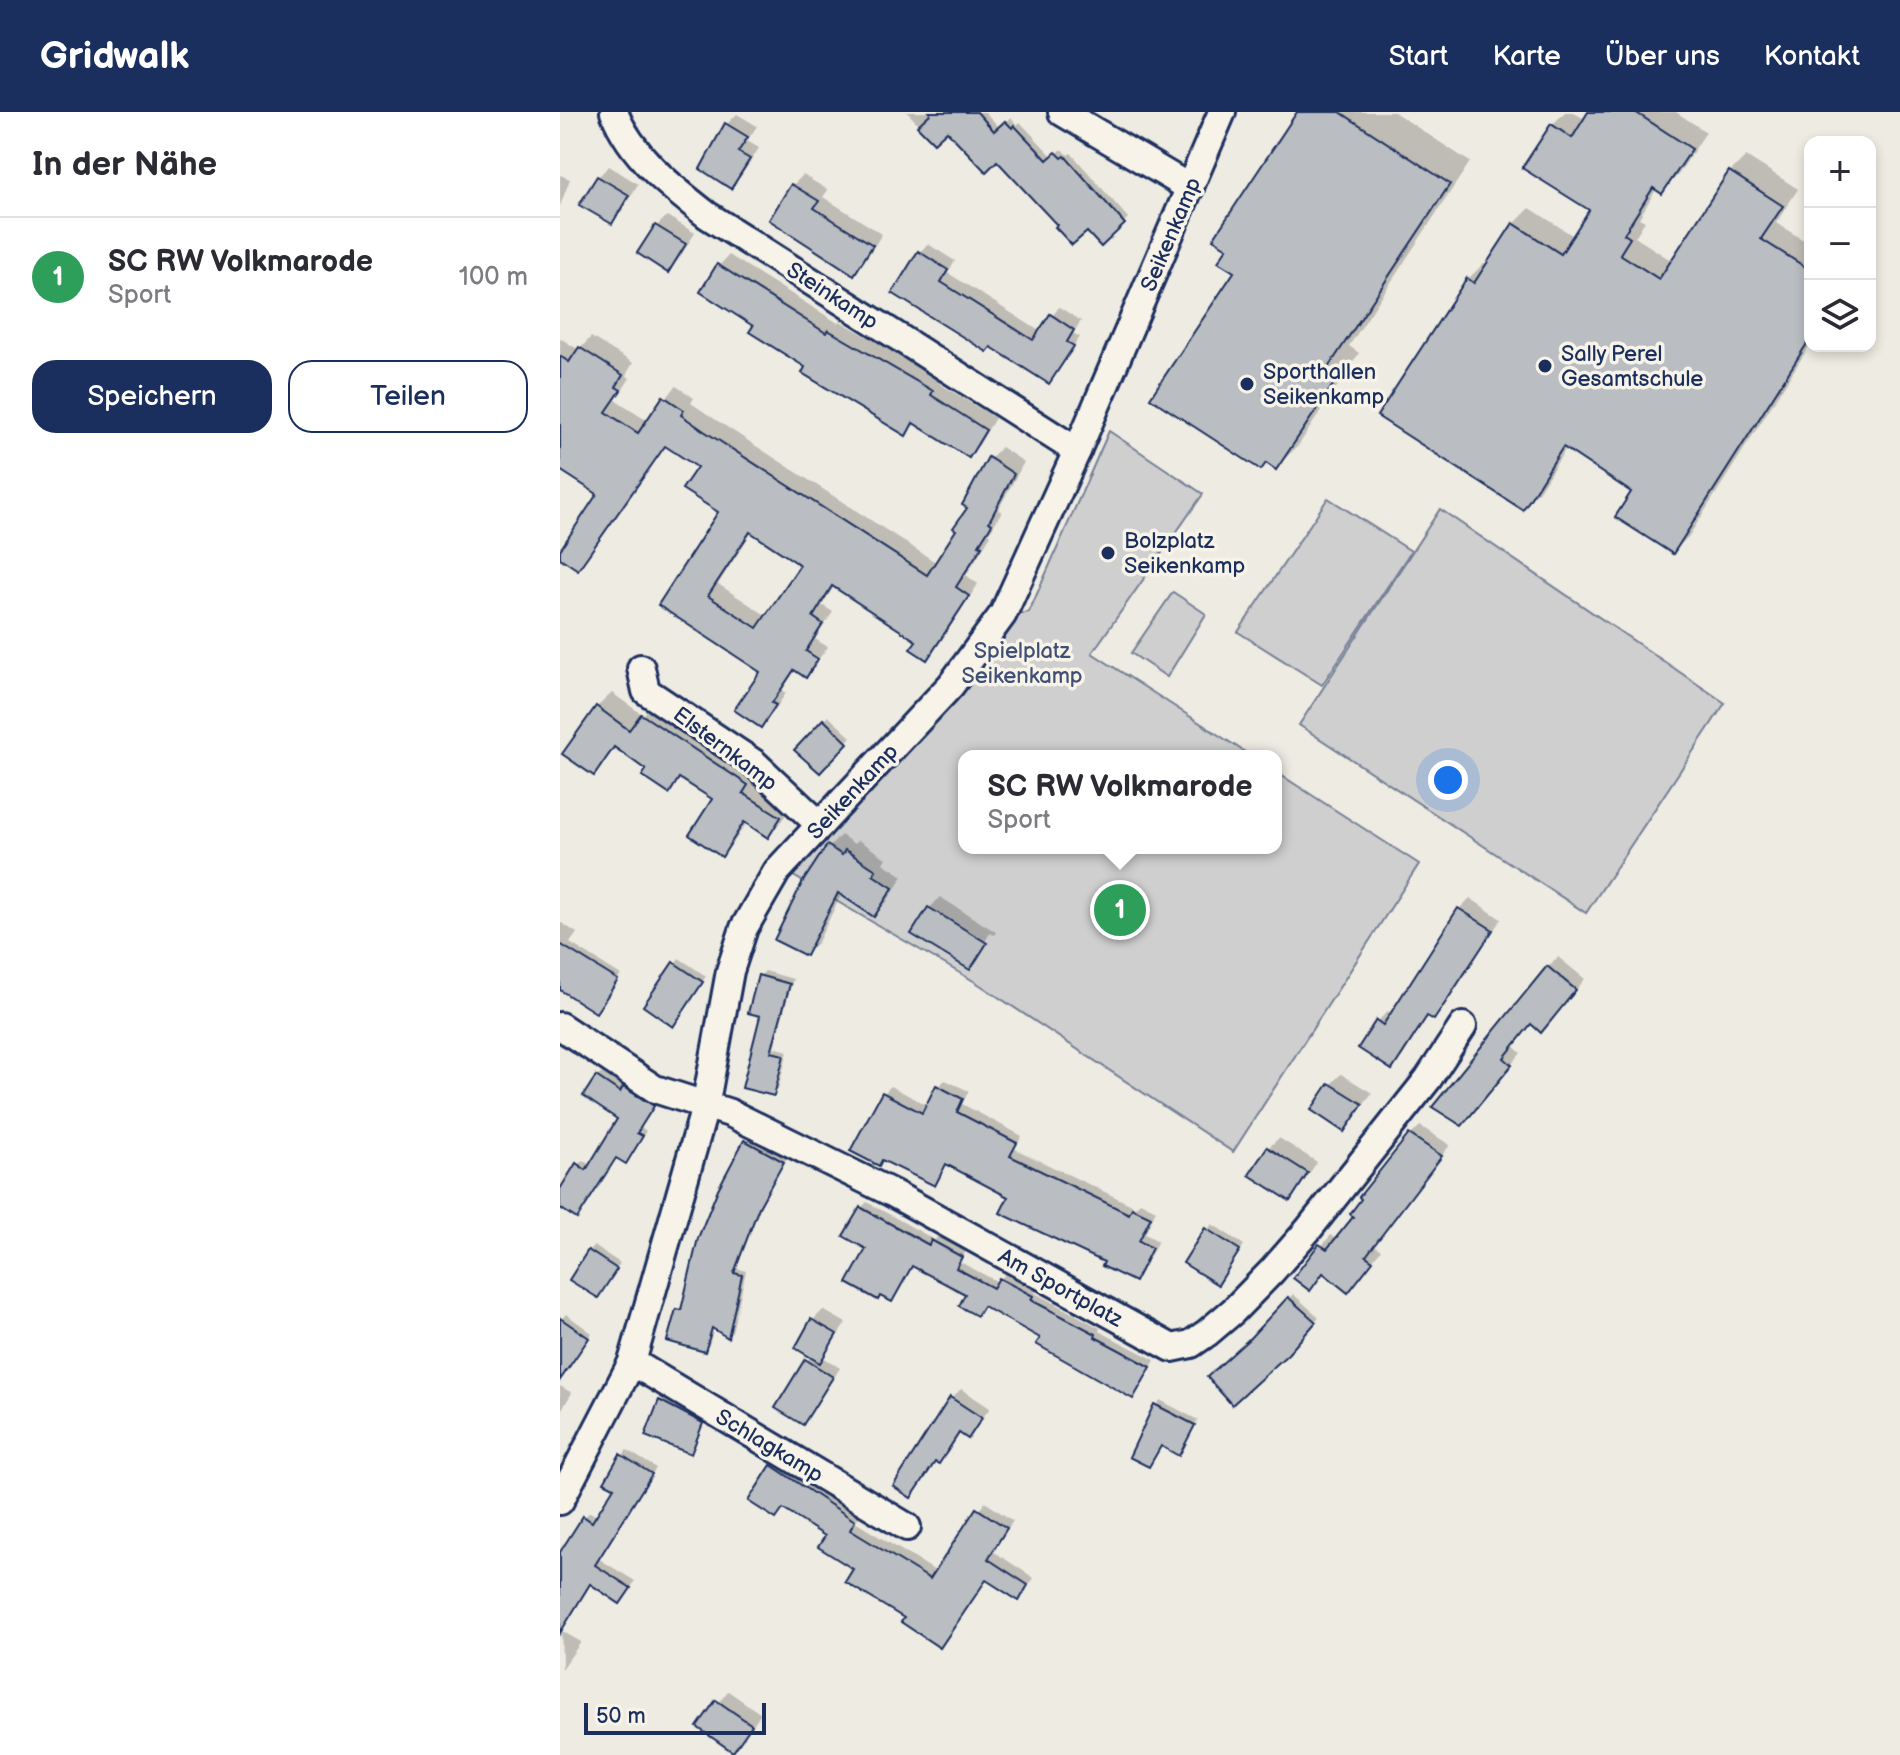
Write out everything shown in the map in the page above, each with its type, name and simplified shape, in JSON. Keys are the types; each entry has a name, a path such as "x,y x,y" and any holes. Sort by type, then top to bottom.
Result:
{"street":[{"name":"Steinkamp","path":"614,112 640,154 668,184 707,215 1077,451"},
{"path":"1062,112 1190,188"},
{"name":"Seikenkamp","path":"560,1501 632,1362 705,1107 730,971 744,928 777,871 951,685 1003,614 1077,451 1222,112"},
{"name":"Elsternkamp","path":"641,668 646,691 754,763 820,825"},
{"name":"Am Sportplatz","path":"560,1026 655,1089 730,1113 892,1193 1172,1348 1191,1344 1207,1333 1272,1271 1428,1079 1463,1026"},
{"name":"Schlagkamp","path":"632,1362 907,1527"}],"green space":[{"name":"Spielplatz Seikenkamp","path":"1109,431 1203,494 1092,653 1242,750 958,750 958,854 1282,854 1282,776 1419,864 1233,1152 977,983 790,874 957,697 1016,615 1029,612"},
{"path":"1328,498 1411,551 1322,685 1238,632"},
{"path":"1440,509 1725,703 1586,913 1299,725"},
{"path":"1173,592 1206,614 1167,677 1131,653"}],"building":[{"path":"929,112 977,112 994,131 1005,121 1012,128 1014,125 1047,160 1056,152 1062,158 1065,156 1125,224 1101,247 1087,232 1072,245 997,161 986,172 947,131 934,143 917,126"},
{"path":"1297,112 1340,112 1450,184 1328,368 1339,376 1276,470 1266,463 1261,470 1150,398 1234,272 1218,262 1227,248 1213,239"},
{"name":"Sally Perel Gesamtschule","path":"1588,112 1635,112 1692,149 1662,194 1653,188 1624,234 1630,238 1620,254 1659,279 1729,171 1783,206 1761,239 1804,266 1804,348 1673,554 1615,517 1631,492 1563,447 1523,510 1377,416 1467,278 1474,283 1513,223 1561,254 1589,210 1522,168 1551,124 1572,138"},
{"path":"725,123 748,137 738,152 750,159 731,189 700,169"},
{"path":"597,176 629,195 612,224 579,205"},
{"path":"791,184 819,201 814,208 873,245 854,275 769,220"},
{"path":"655,225 686,244 668,273 637,253"},
{"path":"918,251 948,270 941,282 1033,340 1050,314 1074,330 1067,342 1074,346 1049,384 991,347 987,352 892,293"},
{"path":"717,264 826,333 828,330 933,391 931,395 986,430 969,458 913,423 906,436 802,373 805,367 749,332 753,326 700,292"},
{"path":"579,347 623,375 616,387 621,390 606,412 638,433 663,396 684,410 681,415 704,431 927,575 956,530 953,528 967,508 962,505 988,457 1014,474 989,522 992,524 979,545 982,546 956,587 969,596 927,660 910,649 916,641 832,586 813,617 823,624 806,651 818,659 806,678 794,670 772,703 776,705 761,728 734,710 760,672 658,605 718,512 682,489 697,467 665,446 578,570 560,558 560,550 597,494 560,470 560,356 569,362","holes":["750,532 800,565 757,628 708,596"]},
{"path":"596,706 629,730 641,714 748,785 743,793 781,817 768,838 744,822 722,857 689,835 712,799 679,778 669,794 642,776 646,770 614,747 594,776 562,754"},
{"path":"823,719 848,743 820,773 794,750"},
{"path":"827,845 842,855 845,850 876,870 873,875 893,888 874,917 838,893 806,956 774,940 802,883"},
{"path":"928,907 987,943 970,970 911,934"},
{"path":"1458,908 1493,930 1434,1020 1427,1016 1392,1070 1358,1048 1376,1020 1383,1025"},
{"path":"560,944 618,980 596,1013 560,990"},
{"path":"673,962 703,982 673,1027 643,1006"},
{"path":"1547,966 1576,990 1541,1033 1531,1024 1504,1058 1512,1065 1462,1126 1432,1107"},
{"path":"758,975 790,984 771,1052 784,1055 774,1096 742,1088 760,1016 748,1013"},
{"path":"596,1076 620,1092 623,1087 654,1106 637,1133 643,1136 626,1164 616,1158 577,1219 560,1208 560,1189 576,1163 586,1170 617,1119 583,1096"},
{"path":"1329,1083 1363,1104 1344,1132 1311,1110"},
{"path":"936,1085 963,1099 957,1112 1017,1143 1010,1156 1129,1214 1132,1208 1151,1217 1139,1241 1152,1248 1135,1282 1102,1266 1104,1262 1000,1213 1008,1197 946,1164 935,1186 882,1160 879,1166 850,1151 882,1092 922,1113"},
{"path":"1409,1134 1442,1156 1366,1256 1373,1261 1348,1293 1323,1273 1310,1291 1293,1278 1319,1244 1327,1249 1353,1217 1350,1214 1361,1199 1359,1197"},
{"path":"744,1140 784,1162 759,1207 734,1273 742,1275 728,1338 712,1328 705,1352 667,1341 676,1309 681,1310 698,1238 718,1189"},
{"path":"1267,1147 1308,1173 1290,1201 1249,1175"},
{"path":"860,1207 929,1245 931,1240 962,1257 956,1268 993,1288 999,1278 1033,1296 1031,1300 1151,1367 1133,1399 1036,1344 1040,1338 983,1306 977,1316 959,1306 965,1294 912,1266 892,1302 880,1296 878,1300 847,1283 866,1249 843,1236"},
{"path":"1205,1228 1240,1250 1218,1285 1183,1263"},
{"path":"588,1250 617,1269 598,1298 569,1280"},
{"path":"1288,1297 1316,1322 1288,1354 1232,1405 1207,1377 1249,1339"},
{"path":"560,1318 589,1338 560,1380"},
{"path":"811,1319 837,1334 820,1363 795,1348"},
{"path":"805,1359 833,1377 803,1425 775,1408"},
{"path":"950,1397 982,1418 968,1439 959,1433 911,1498 893,1486"},
{"path":"659,1400 703,1423 691,1454 645,1436"},
{"path":"1154,1404 1195,1425 1179,1456 1161,1446 1149,1467 1129,1457"},
{"path":"620,1454 652,1474 595,1565 631,1588 620,1604 590,1584 560,1633 560,1552 583,1516 592,1522 614,1487 604,1482"},
{"path":"771,1465 855,1521 850,1530 930,1579 976,1508 1007,1528 988,1559 1028,1585 1019,1601 986,1580 940,1648 901,1622 904,1618 845,1582 853,1569 818,1547 825,1536 783,1509 776,1519 748,1501"},
{"path":"716,1700 752,1725 733,1752 697,1727"}],"place":[{"name":"Sally Perel Gesamtschule","path":"1545,366"},
{"name":"Sporthallen Seikenkamp","path":"1247,384"},
{"name":"Bolzplatz Seikenkamp","path":"1108,553"},
{"name":"SC RW Volkmarode","path":"1120,910"}]}
